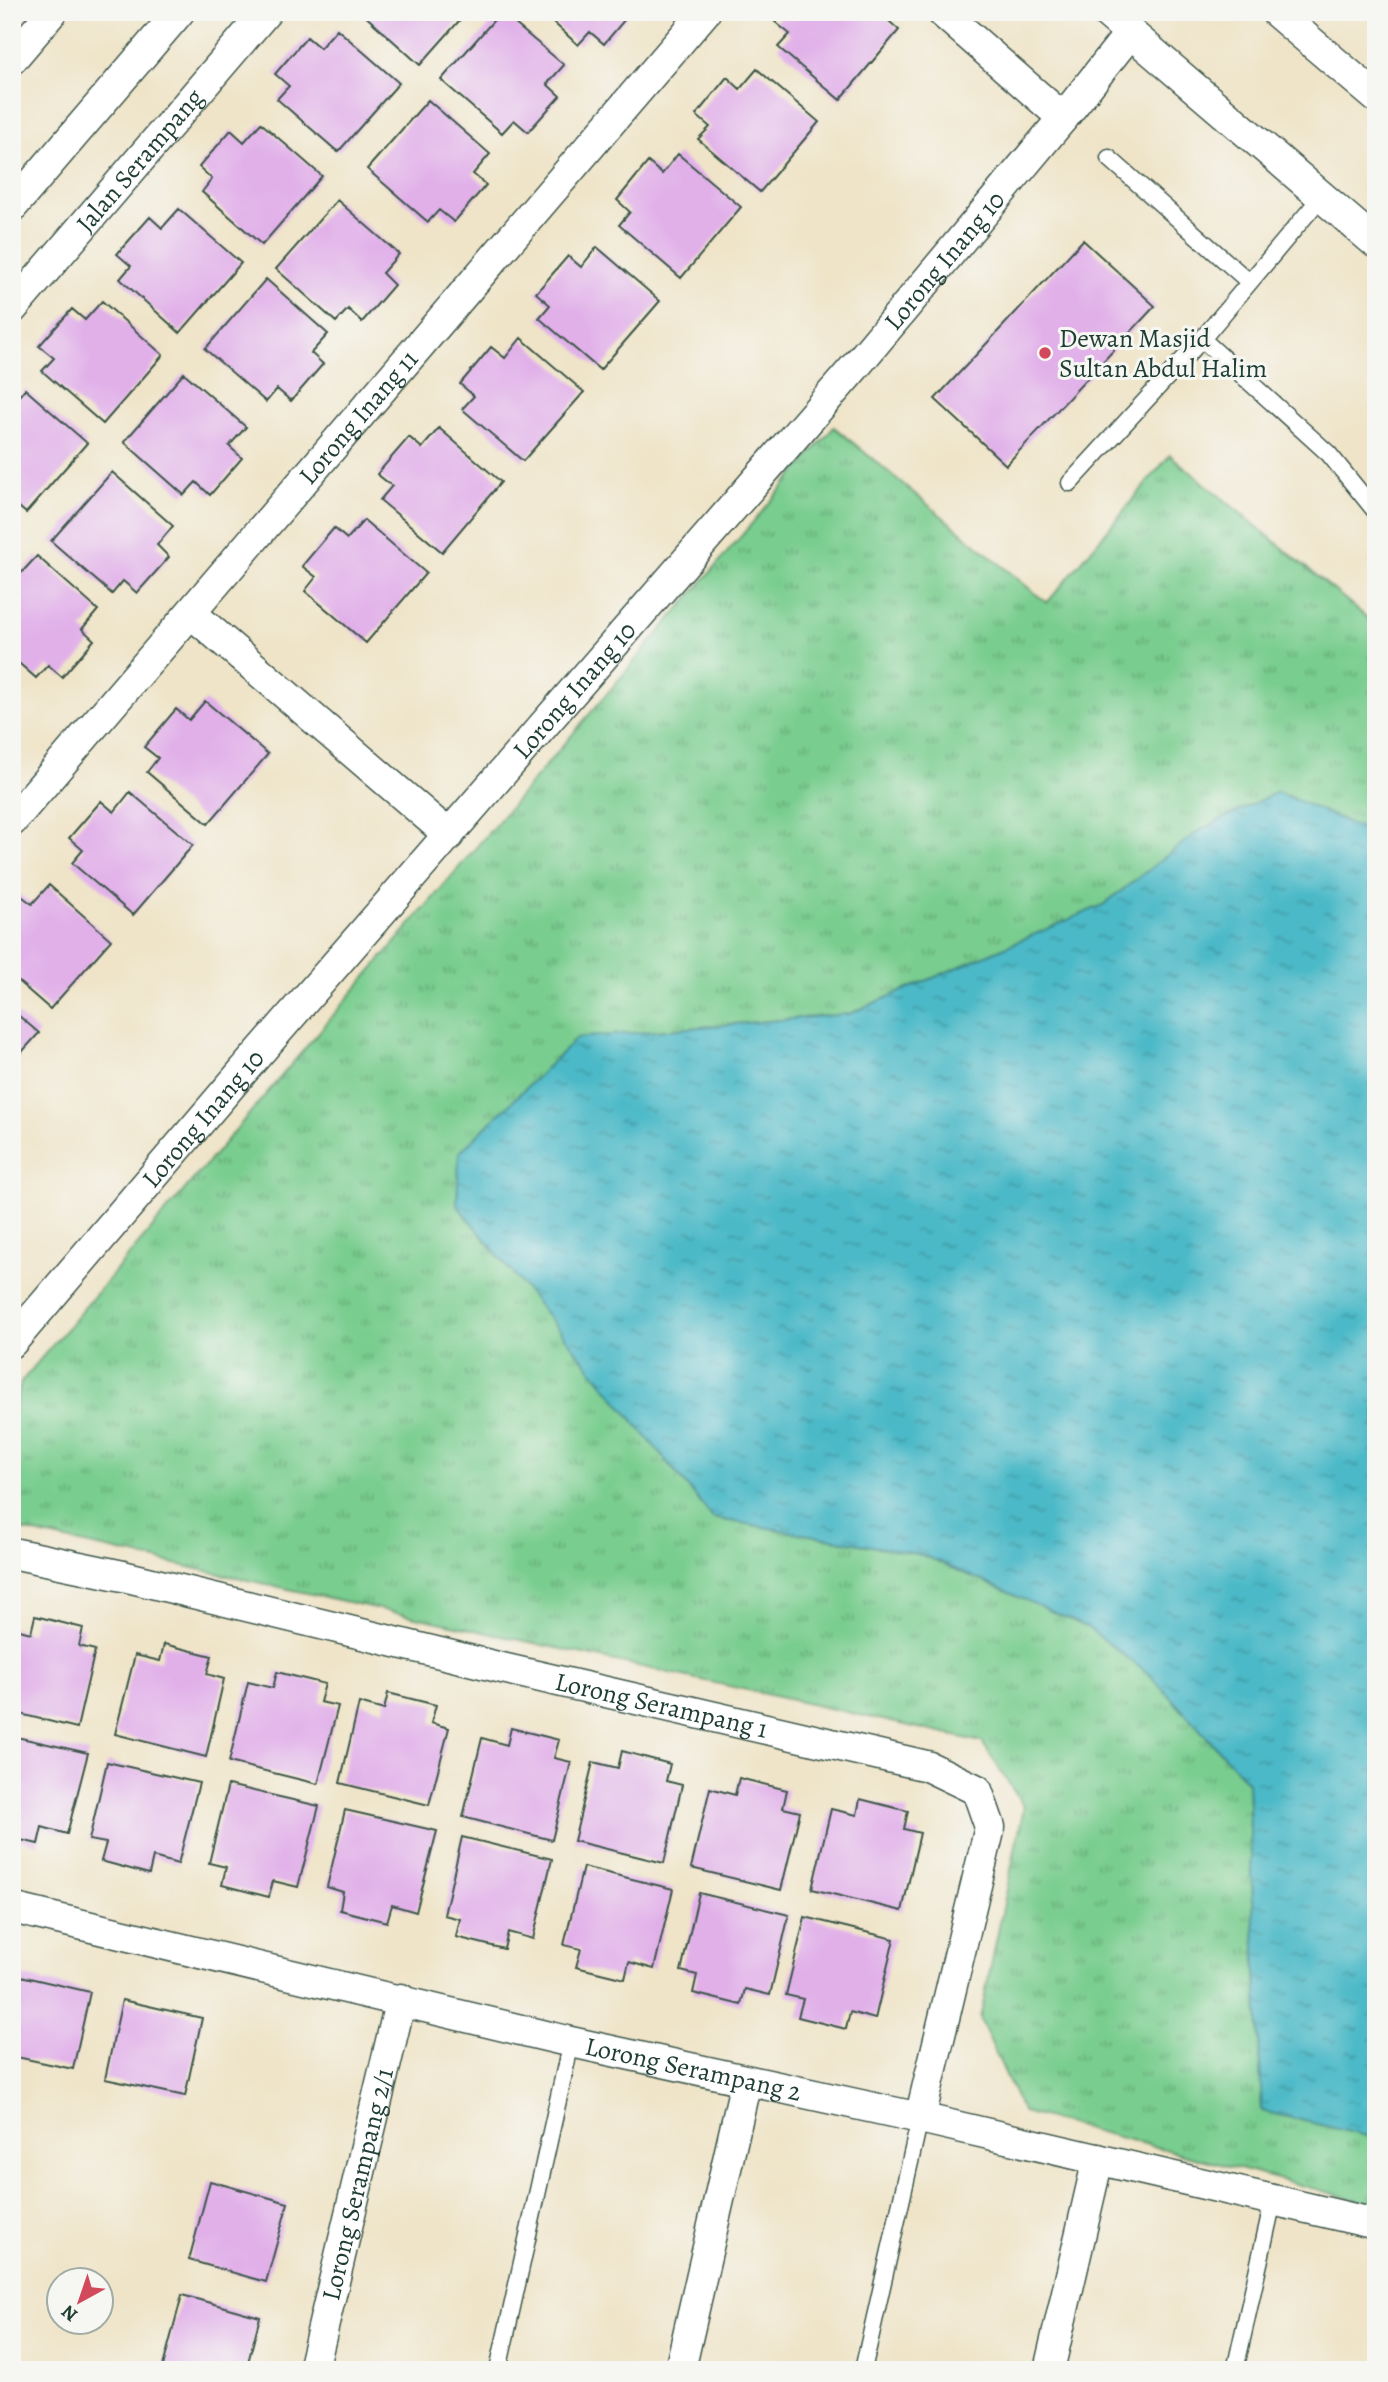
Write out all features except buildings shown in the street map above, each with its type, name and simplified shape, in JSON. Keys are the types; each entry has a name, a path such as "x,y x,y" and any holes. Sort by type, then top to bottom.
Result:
{"street":[{"path":"12,207 179,12"},
{"name":"Jalan Serampang","path":"12,309 266,12"},
{"name":"Lorong Inang 11","path":"12,821 705,12"},
{"path":"942,12 1063,118"},
{"path":"1105,12 1376,243"},
{"path":"1276,12 1376,97"},
{"path":"12,60 42,16"},
{"name":"Lorong Inang 10","path":"12,1342 860,361 1063,118 1130,33"},
{"path":"191,613 449,835"},
{"name":"Lorong Serampang 1","path":"12,1553 123,1576 502,1668 927,1766 977,1790 990,1827 919,2118"},
{"name":"Lorong Serampang 2","path":"12,1908 401,1999 571,2042 919,2118 1376,2224"},
{"name":"Lorong Serampang 2/1","path":"313,2370 401,1999"},
{"path":"680,2370 746,2081"},
{"path":"1049,2370 1098,2159"}],"lane":[{"path":"1109,158 1248,281"},
{"path":"1070,483 1202,338 1322,196"},
{"path":"1202,338 1329,454 1376,512"},
{"path":"498,2370 571,2042"},
{"path":"863,2370 919,2118"},
{"path":"1235,2370 1273,2201"}],"green space":[{"path":"834,427 1047,603 1170,455 1376,625 1376,834 1277,792 1200,830 1103,905 849,1014 577,1038 460,1153 457,1205 713,1518 923,1555 1087,1627 1150,1675 1248,1782 1262,2111 1376,2138 1376,2205 1023,2112 980,2019 1024,1807 982,1742 12,1528 12,1424 21,1382"}],"water":[{"path":"1277,792 1376,834 1376,2138 1262,2111 1248,1782 1150,1675 1087,1627 923,1555 713,1518 457,1205 459,1153 577,1038 849,1014 1103,905 1200,830"}],"place":[{"name":"Dewan Masjid Sultan Abdul Halim","path":"1045,353"}]}
